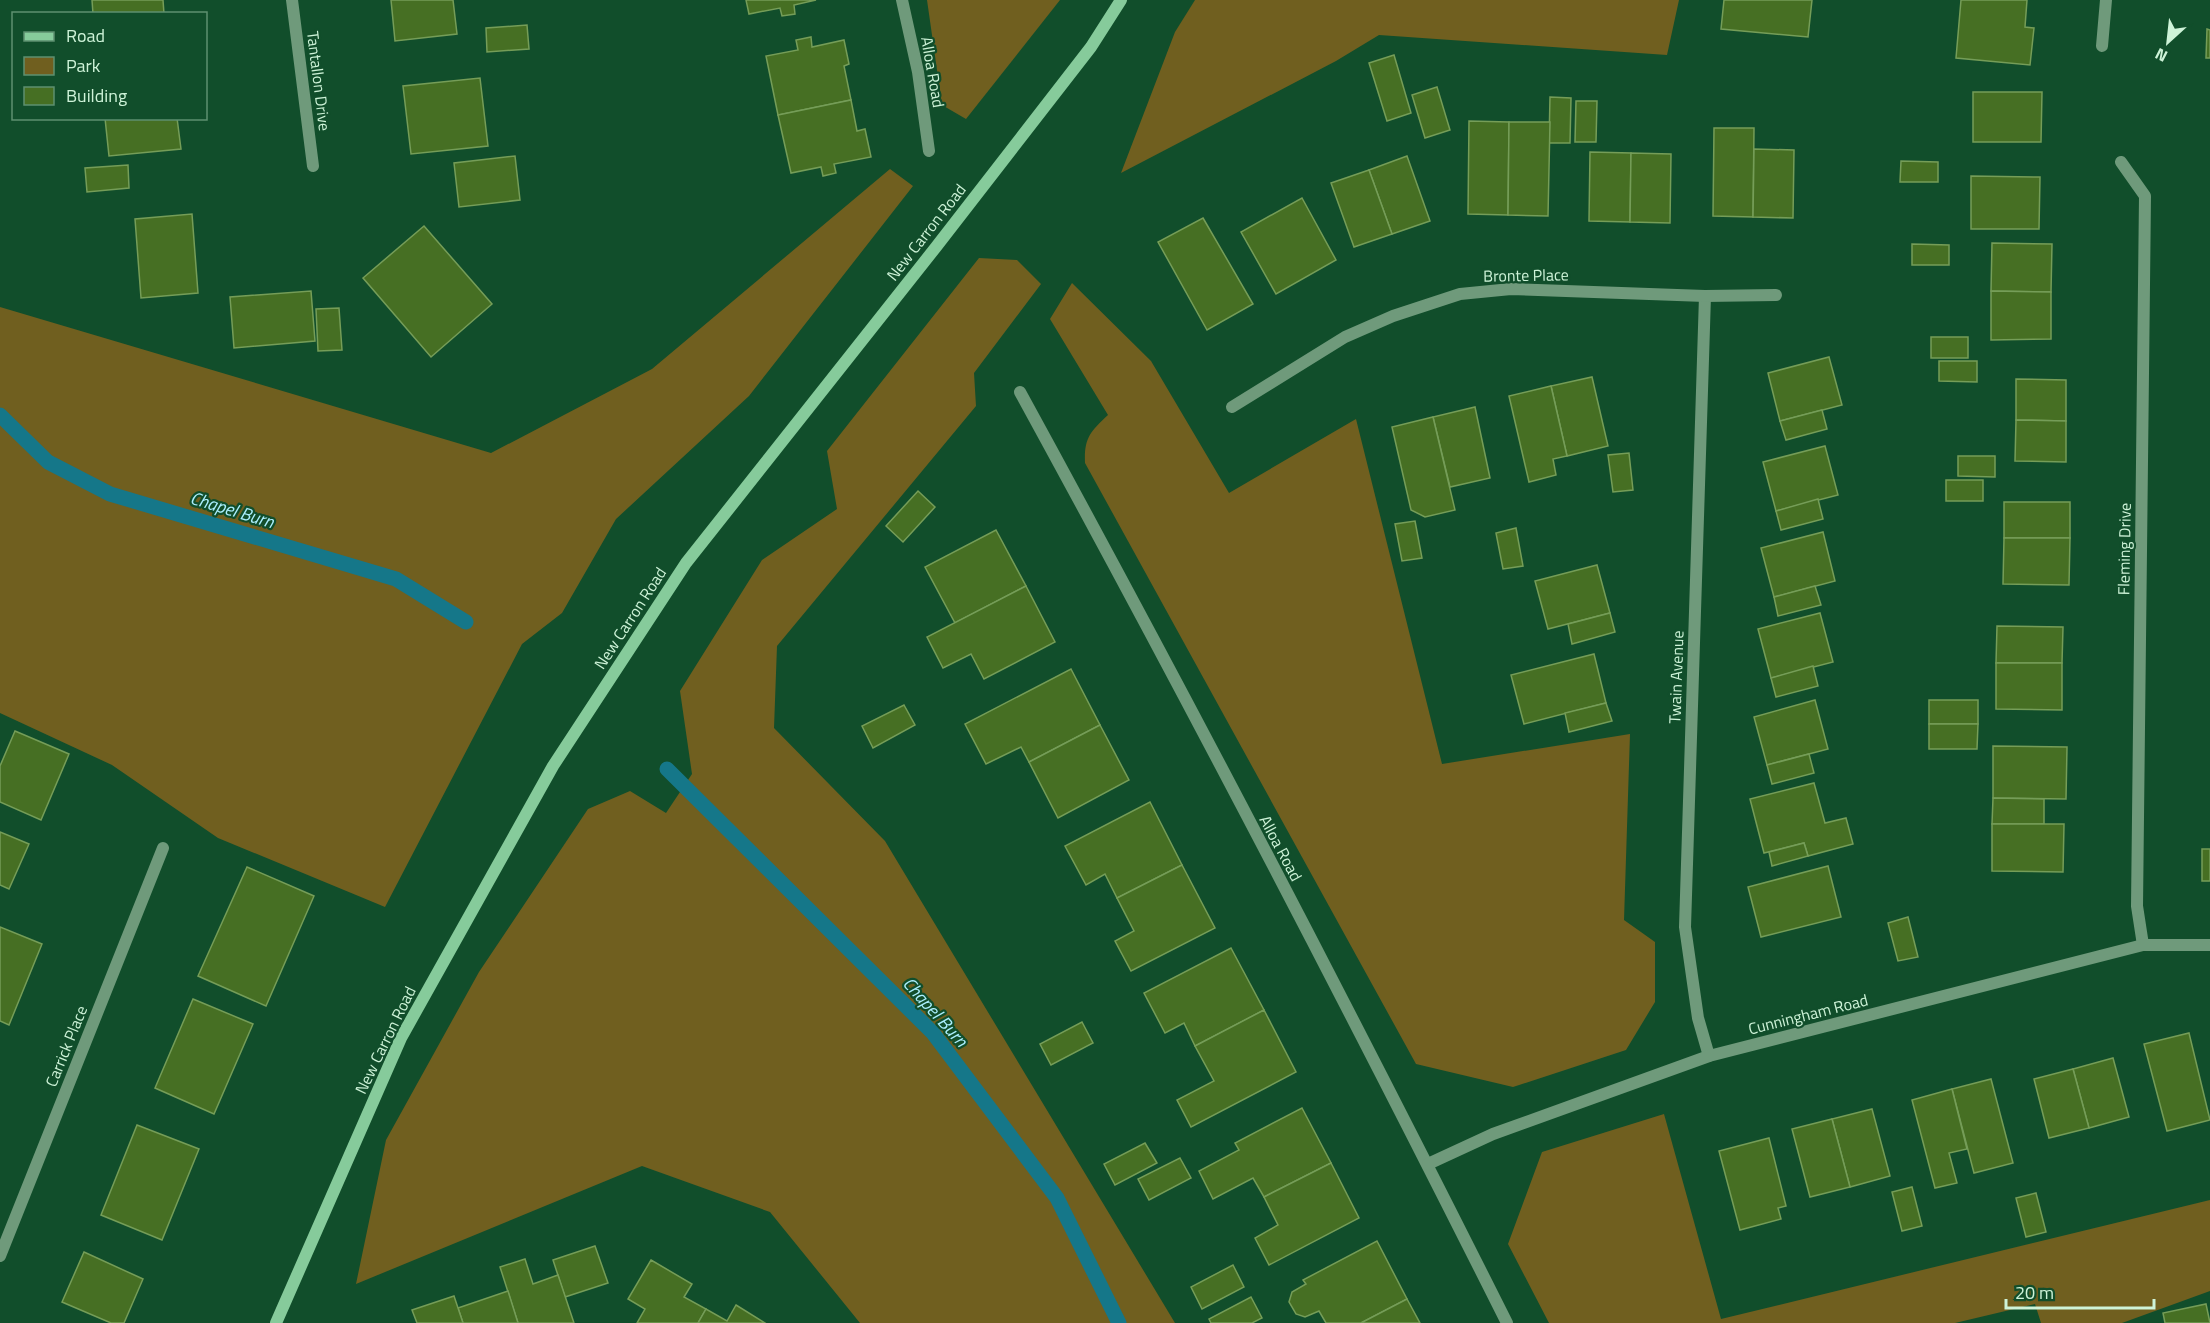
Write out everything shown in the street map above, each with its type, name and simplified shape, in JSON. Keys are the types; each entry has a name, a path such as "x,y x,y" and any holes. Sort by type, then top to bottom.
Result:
{"main road":[{"name":"New Carron Road","path":"276,1323 401,1038 553,766 686,563 950,229 1090,47 1121,0"}],"street":[{"name":"Tantallon Drive","path":"292,0 313,166"},
{"name":"Alloa Road","path":"902,0 918,72 929,151"},
{"path":"2102,46 2106,0"},
{"name":"Fleming Drive","path":"2121,162 2145,196 2136,906 2143,945"},
{"name":"Bronte Place","path":"1232,407 1345,338 1393,316 1460,294 1511,289 1704,296 1776,295"},
{"name":"Twain Avenue","path":"1704,296 1685,927 1698,1018 1709,1056"},
{"name":"Alloa Road","path":"1020,392 1114,564 1428,1164 1507,1323"},
{"name":"Carrick Place","path":"0,1256 163,848"},
{"name":"Cunningham Road","path":"1428,1164 1492,1134 1709,1056 2143,945 2210,945"}],"green space":[{"path":"927,0 1060,0 966,119 942,105"},
{"path":"1195,0 1679,0 1667,55 1379,35 1336,61 1121,173 1175,32"},
{"path":"890,169 913,186 749,396 616,519 562,613 522,644 385,907 218,838 112,765 0,713 0,307 491,453 652,369"},
{"path":"979,258 1017,260 1041,284 974,373 976,406 777,646 774,728 885,841 1175,1323 860,1323 770,1212 642,1166 356,1284 386,1140 479,972 588,809 630,791 666,813 692,774 680,691 762,560 837,509 827,451"},
{"path":"1072,283 1151,361 1229,493 1356,419 1442,764 1630,734 1624,920 1655,942 1655,1002 1626,1050 1513,1087 1416,1064 1085,463 1089,436 1108,415 1050,319"},
{"path":"1664,1114 1721,1319 2210,1200 2210,1291 2122,1323 2041,1323 2035,1304 1955,1323 1549,1323 1508,1244 1542,1152"}],"building":[{"path":"92,0 163,0 164,12 93,12"},
{"path":"391,0 453,0 457,34 395,41"},
{"path":"746,0 816,0 794,5 795,14 782,16 780,8 749,14"},
{"path":"1724,0 1812,0 1808,37 1721,29"},
{"path":"1961,0 2027,0 2025,27 2034,28 2030,65 1956,58"},
{"path":"527,25 529,49 487,52 486,28"},
{"path":"2207,29 2210,30 2210,58 2206,58"},
{"path":"811,37 812,47 844,40 849,64 844,66 851,100 778,115 766,56 798,50 796,40"},
{"path":"1394,55 1411,113 1387,121 1369,63"},
{"path":"480,78 488,146 411,154 403,86"},
{"path":"1437,87 1450,130 1425,138 1412,95"},
{"path":"1973,92 2042,92 2041,142 1973,142"},
{"path":"1550,97 1571,98 1570,143 1549,143"},
{"path":"851,100 857,131 865,129 871,157 834,164 836,173 823,176 821,167 791,173 778,115"},
{"path":"1576,101 1597,101 1596,142 1575,142"},
{"path":"105,120 177,120 181,149 109,156"},
{"path":"1469,121 1509,122 1508,215 1468,214"},
{"path":"1509,122 1550,122 1548,216 1508,215"},
{"path":"1714,128 1754,128 1753,217 1713,216"},
{"path":"1754,149 1794,150 1793,218 1753,217"},
{"path":"1590,152 1631,153 1630,222 1589,221"},
{"path":"1631,153 1671,154 1670,223 1630,222"},
{"path":"515,156 520,200 459,207 454,163"},
{"path":"1407,156 1430,221 1392,234 1369,170"},
{"path":"1901,161 1938,162 1938,182 1900,182"},
{"path":"128,165 129,188 87,192 85,168"},
{"path":"1369,170 1392,234 1354,247 1331,183"},
{"path":"1971,176 2040,177 2039,229 1971,229"},
{"path":"1302,198 1336,260 1276,294 1241,232"},
{"path":"192,214 198,293 141,298 135,219"},
{"path":"1203,218 1253,304 1207,330 1158,242"},
{"path":"424,226 492,304 431,357 363,278"},
{"path":"1992,243 2052,244 2051,292 1991,291"},
{"path":"1912,244 1949,245 1949,265 1912,265"},
{"path":"311,291 315,341 234,348 230,297"},
{"path":"1991,291 2051,292 2051,339 1991,340"},
{"path":"339,308 342,350 318,351 316,309"},
{"path":"1931,337 1968,337 1968,358 1931,358"},
{"path":"1829,357 1842,405 1780,421 1768,373"},
{"path":"1939,361 1977,361 1977,382 1939,381"},
{"path":"1592,377 1608,446 1567,456 1551,386"},
{"path":"2016,379 2066,380 2066,421 2016,420"},
{"path":"1551,386 1567,456 1553,459 1556,475 1529,482 1509,396"},
{"path":"1475,407 1490,478 1450,487 1433,417"},
{"path":"1822,410 1827,429 1786,440 1780,421"},
{"path":"1433,417 1455,510 1425,517 1411,510 1392,427"},
{"path":"2016,420 2066,421 2066,462 2015,461"},
{"path":"1825,446 1838,495 1776,511 1763,462"},
{"path":"1629,453 1633,490 1613,492 1608,455"},
{"path":"1958,456 1995,456 1995,477 1958,476"},
{"path":"1946,480 1983,480 1983,501 1946,501"},
{"path":"918,491 935,507 903,542 886,526"},
{"path":"1818,499 1823,519 1781,530 1776,511"},
{"path":"2004,502 2070,502 2070,538 2004,538"},
{"path":"1415,521 1422,558 1402,561 1395,524"},
{"path":"1516,528 1523,566 1503,569 1496,533"},
{"path":"996,530 1026,586 955,623 925,567"},
{"path":"1823,532 1835,581 1774,597 1761,548"},
{"path":"2004,538 2070,538 2069,585 2003,584"},
{"path":"1597,565 1610,613 1548,629 1535,581"},
{"path":"1026,586 1055,642 984,679 971,654 943,668 927,637"},
{"path":"1815,586 1821,605 1778,616 1774,597"},
{"path":"1610,613 1615,632 1572,644 1568,624"},
{"path":"1820,613 1833,662 1771,678 1758,629"},
{"path":"1997,626 2063,627 2062,663 1996,663"},
{"path":"1594,654 1606,703 1524,724 1511,675"},
{"path":"1996,663 2062,663 2062,710 1996,709"},
{"path":"1813,666 1818,686 1776,697 1771,678"},
{"path":"1071,669 1100,725 1029,762 1021,747 986,764 965,724"},
{"path":"1815,700 1828,749 1767,765 1754,717"},
{"path":"1929,700 1978,700 1978,724 1929,724"},
{"path":"1606,703 1612,721 1569,732 1565,713"},
{"path":"904,705 915,725 873,748 862,726"},
{"path":"1929,724 1978,724 1977,749 1929,749"},
{"path":"1100,725 1129,780 1058,818 1029,762"},
{"path":"15,731 69,754 41,820 0,802 0,766"},
{"path":"1993,746 2067,747 2066,799 1993,798"},
{"path":"1809,754 1814,773 1772,784 1767,765"},
{"path":"1814,783 1825,823 1846,818 1853,844 1808,856 1804,843 1764,853 1750,799"},
{"path":"1993,798 2044,799 2044,824 1992,824"},
{"path":"1150,802 1182,865 1117,898 1105,874 1086,885 1065,846"},
{"path":"1992,824 2064,824 2063,872 1992,871"},
{"path":"0,832 29,844 9,889 0,885"},
{"path":"1804,843 1808,856 1772,866 1769,852"},
{"path":"2202,849 2210,849 2210,881 2202,881"},
{"path":"1182,865 1215,928 1131,971 1115,941 1134,931 1117,898"},
{"path":"1828,866 1841,917 1761,937 1748,887"},
{"path":"247,867 314,896 266,1006 198,976"},
{"path":"1908,917 1918,957 1898,961 1888,923"},
{"path":"0,927 42,944 9,1025 0,1021"},
{"path":"1231,948 1264,1010 1195,1046 1184,1023 1165,1033 1144,993"},
{"path":"193,999 253,1024 214,1114 155,1088"},
{"path":"1264,1010 1296,1072 1191,1127 1177,1100 1214,1081 1195,1046"},
{"path":"1082,1022 1093,1043 1051,1065 1040,1044"},
{"path":"2189,1033 2210,1120 2167,1131 2144,1044"},
{"path":"2113,1058 2129,1117 2089,1128 2073,1069"},
{"path":"2073,1069 2089,1128 2049,1138 2034,1079"},
{"path":"1991,1079 2013,1163 1974,1173 1952,1089"},
{"path":"1952,1089 1967,1149 1949,1153 1957,1183 1935,1188 1912,1100"},
{"path":"1302,1108 1331,1163 1264,1197 1253,1178 1213,1199 1199,1171 1239,1150 1235,1143"},
{"path":"1872,1109 1890,1176 1850,1187 1832,1119"},
{"path":"1832,1119 1850,1187 1810,1197 1792,1129"},
{"path":"137,1125 199,1149 162,1240 101,1215"},
{"path":"1769,1138 1786,1206 1778,1208 1781,1219 1740,1230 1719,1151"},
{"path":"1145,1143 1157,1163 1115,1185 1104,1164"},
{"path":"1180,1158 1191,1178 1149,1200 1138,1179"},
{"path":"1331,1163 1359,1218 1269,1265 1255,1238 1278,1225 1264,1197"},
{"path":"1912,1187 1922,1226 1902,1231 1892,1192"},
{"path":"2036,1193 2046,1232 2026,1237 2016,1198"},
{"path":"1377,1241 1407,1299 1361,1323 1326,1323 1319,1311 1305,1317 1296,1314 1289,1302 1292,1292 1306,1284 1303,1280"},
{"path":"595,1246 608,1283 565,1297 553,1260"},
{"path":"84,1252 143,1279 124,1323 111,1323 62,1302"},
{"path":"525,1259 533,1284 558,1275 574,1323 518,1323 500,1267"},
{"path":"651,1260 692,1284 684,1297 706,1309 698,1323 637,1323 645,1309 628,1299"},
{"path":"1233,1265 1244,1287 1202,1309 1191,1287"},
{"path":"508,1291 518,1323 463,1323 458,1308"},
{"path":"454,1296 463,1323 417,1323 412,1310"},
{"path":"1251,1297 1262,1318 1252,1323 1211,1323 1209,1319"},
{"path":"1407,1299 1420,1323 1361,1323"},
{"path":"2206,1304 2210,1323 2165,1323 2163,1313"},
{"path":"736,1305 765,1323 698,1323 706,1309 727,1321"}],"waterway":[{"name":"Chapel Burn","path":"0,415 48,462 110,494 396,579 466,622"},
{"name":"Chapel Burn","path":"667,769 933,1033 1057,1198 1119,1323"}]}
